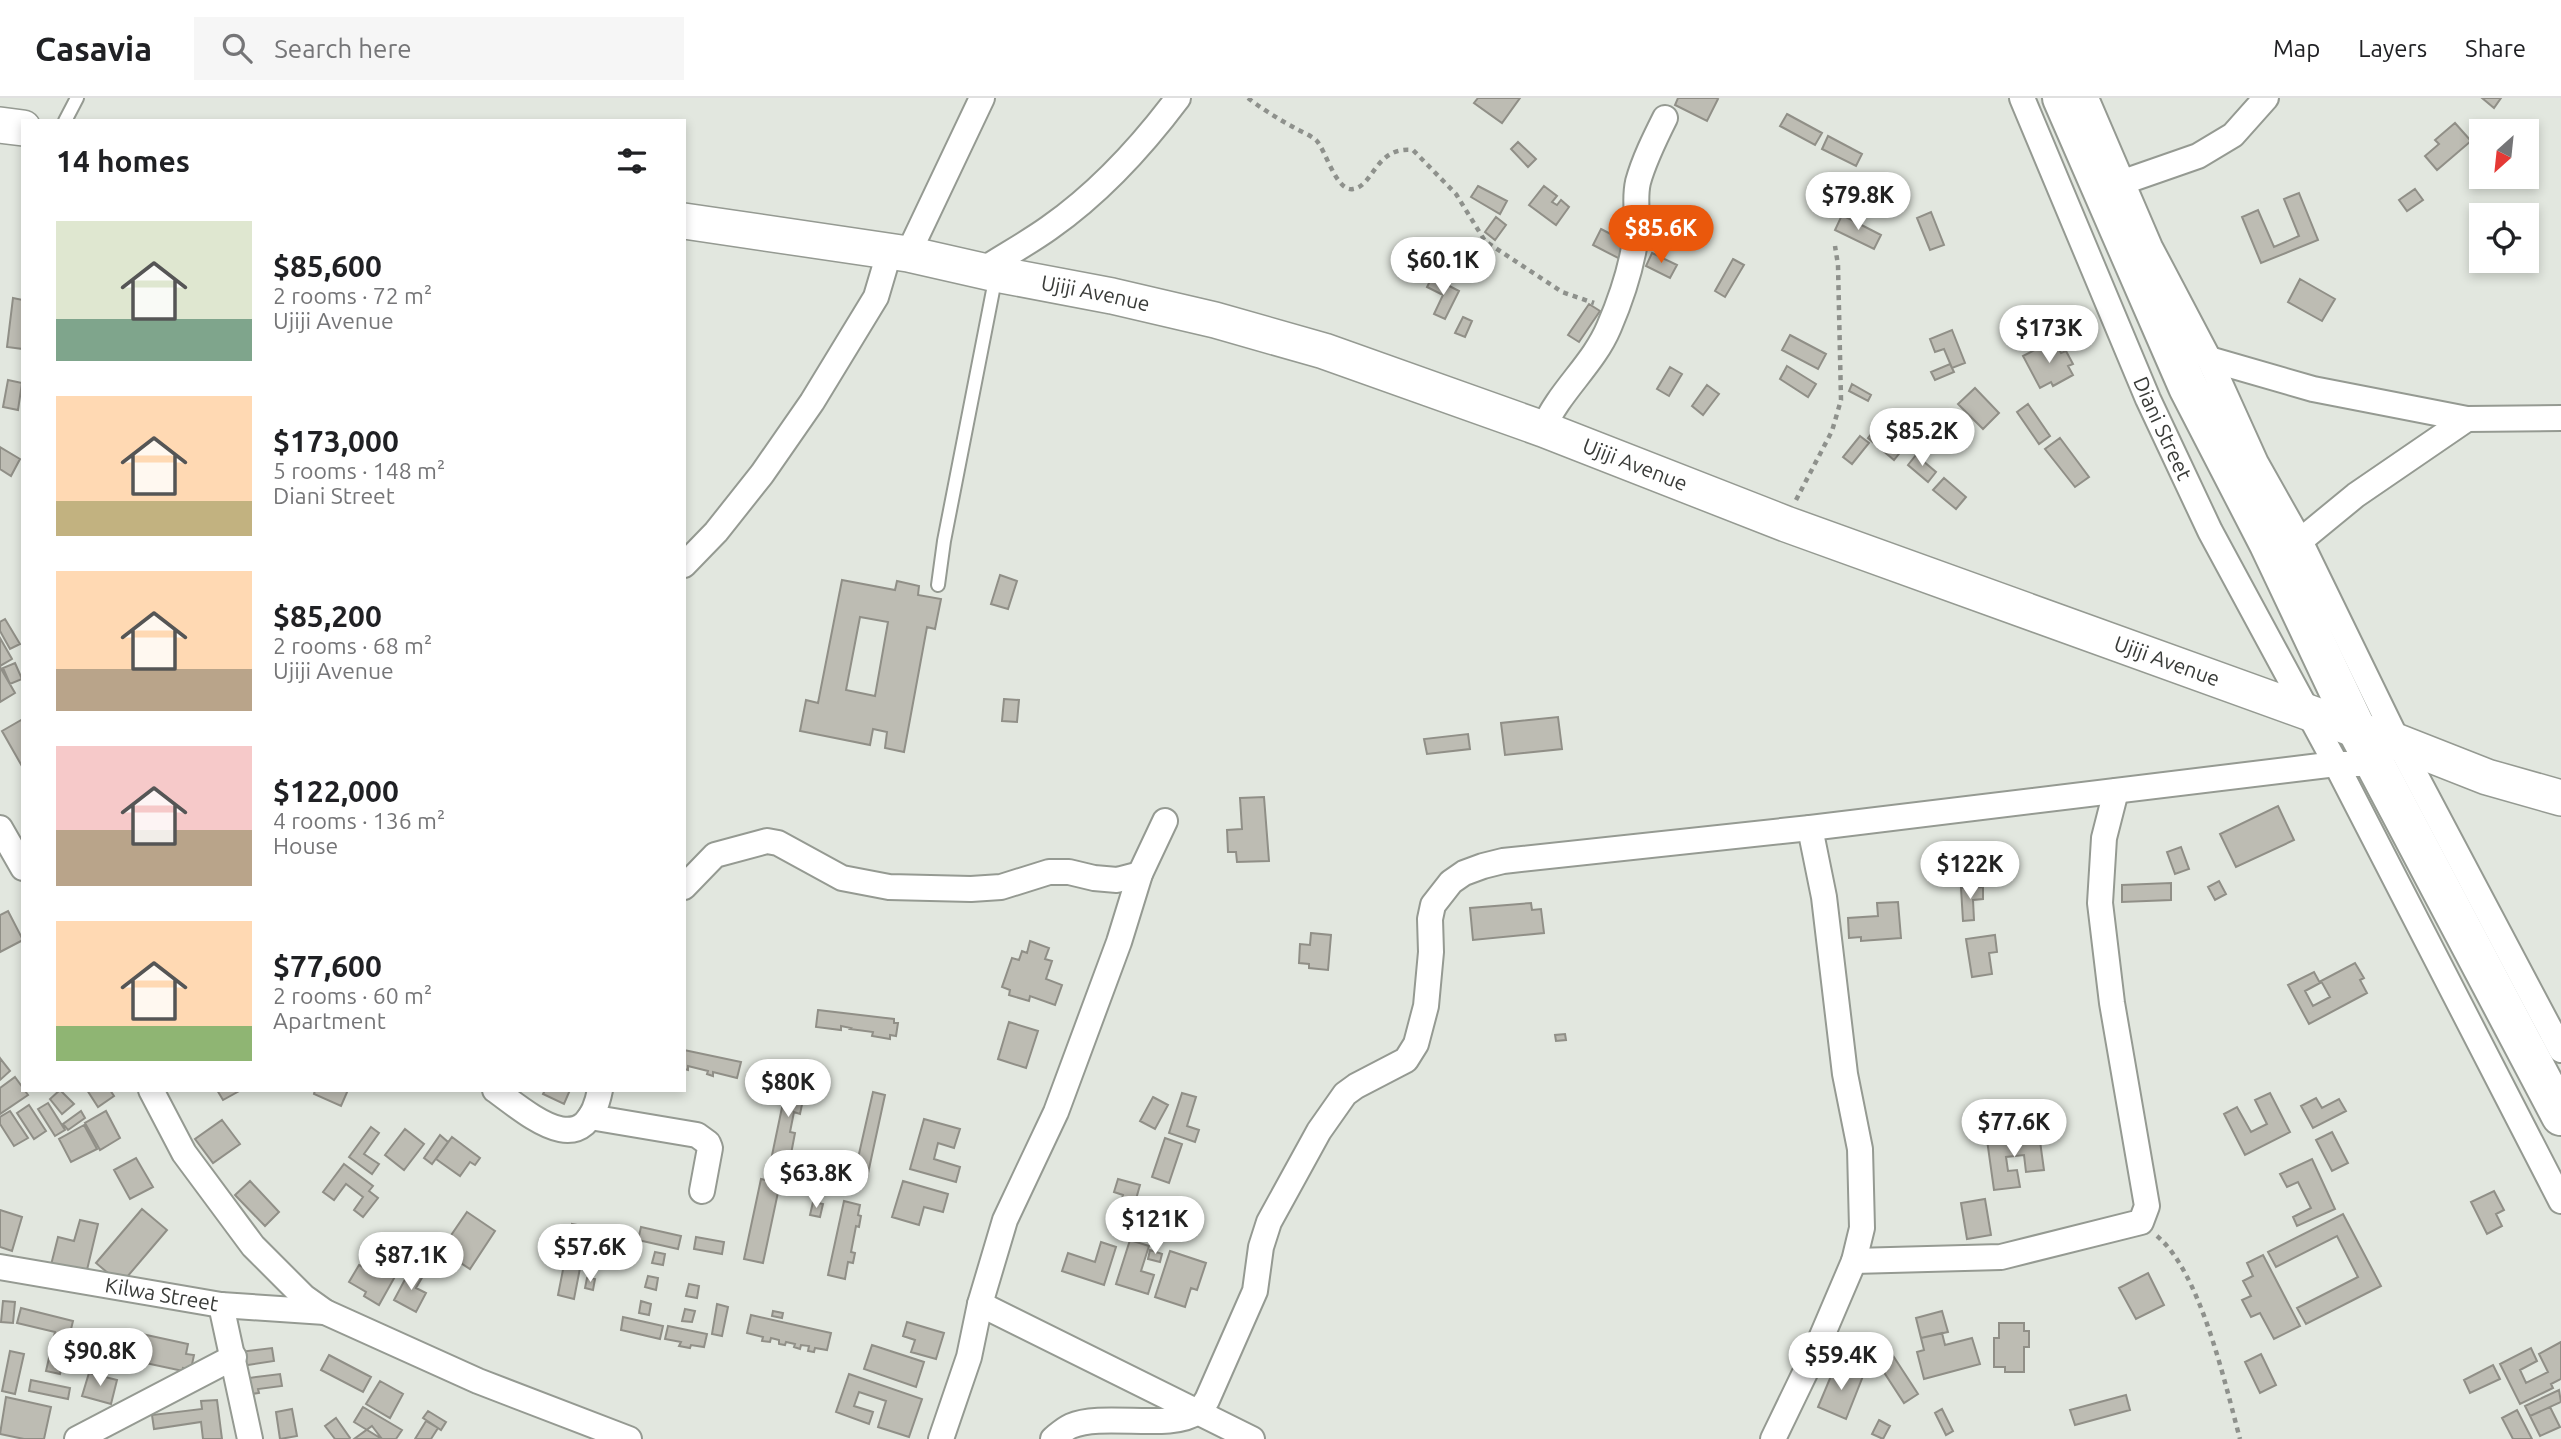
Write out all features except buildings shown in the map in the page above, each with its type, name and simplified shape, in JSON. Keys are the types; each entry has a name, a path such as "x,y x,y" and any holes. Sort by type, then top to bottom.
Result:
{"main road":[{"path":"2062,98 2112,186 2188,387 2269,544 2357,730 2388,753 2561,798"},
{"path":"0,125 21,128"},
{"name":"Ujiji Avenue","path":"686,221 899,254 1112,296 1324,351 1542,429 1786,524 2357,730"},
{"path":"2388,753 2520,1005 2561,1116"}],"street":[{"path":"686,563 716,532 754,484 812,402 876,296 982,98"},
{"path":"988,273 1078,204 1143,141 1178,98"},
{"name":"Diani Street","path":"2022,98 2148,399 2210,531 2336,764 2561,1200"},
{"path":"1053,1439 1070,1426 1087,1422 1173,1419 1198,1411 1217,1381 1255,1292 1261,1247 1269,1222 1319,1131 1345,1094 1398,1066 1410,1055 1420,1033 1426,1006 1433,905 1451,883 1473,870 1503,861 2116,791 2336,764 2388,753 2300,541 2256,463 2209,359 2150,247 2112,186 2086,98"},
{"path":"2112,186 2198,156 2233,135 2266,98"},
{"path":"1542,429 1551,409 1592,358 1609,327 1633,253 1639,180 1665,118"},
{"path":"2209,359 2312,389 2467,419 2525,416 2561,418"},
{"path":"2300,541 2356,495 2467,419"},
{"path":"1854,1261 2001,1257 2141,1222 2147,1206 2112,1003 2100,903 2104,838 2116,791"},
{"path":"941,1439 969,1357 980,1304 1005,1220 1056,1112 1119,942 1140,874 1165,821"},
{"path":"0,828 21,865"},
{"path":"1773,1439 1816,1350 1854,1261 1862,1228 1860,1149 1845,1074 1824,897 1810,828"},
{"path":"686,885 715,855 767,841 778,843 842,878 889,887 1001,887 1049,872 1069,872 1116,880 1140,874"},
{"path":"2520,1005 2561,1050"},
{"path":"151,1092 184,1153 253,1246 304,1297 325,1312 478,1381 629,1439"},
{"path":"498,1092 556,1130 584,1126 599,1092"},
{"path":"590,1117 697,1135 704,1139 710,1148 702,1191"},
{"name":"Kilwa Street","path":"0,1267 221,1305 325,1312"},
{"path":"980,1304 1252,1439"},
{"path":"221,1305 250,1439"},
{"path":"77,1439 234,1357"}],"lane":[{"path":"66,119 77,98"},
{"path":"938,585 988,273"}],"path":[{"path":"1248,98 1263,110 1315,139 1333,172 1347,189 1359,187 1387,155 1395,151 1413,150 1456,194 1485,241 1562,292 1615,311"},
{"path":"1786,524 1832,430 1841,400 1835,246"},
{"path":"2141,1222 2162,1240 2178,1261 2196,1297 2217,1350 2240,1439"}]}
